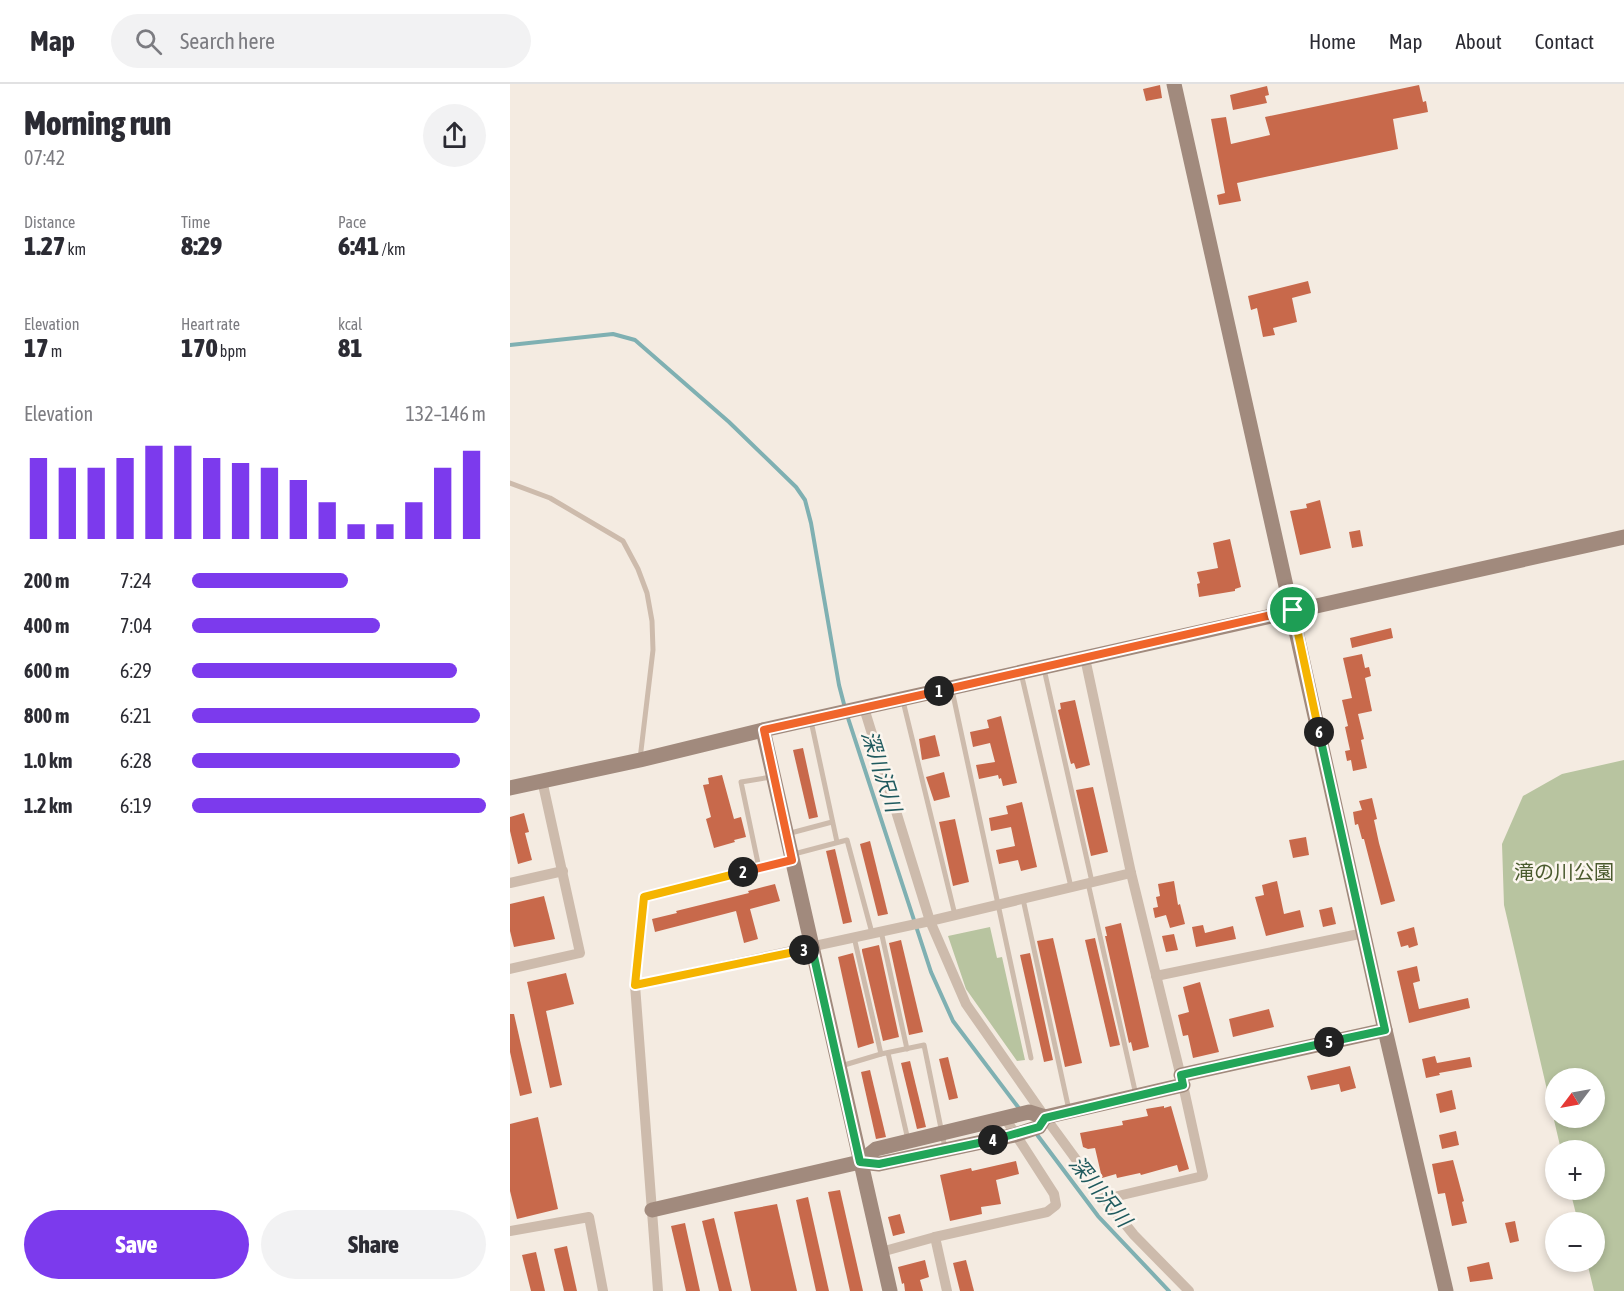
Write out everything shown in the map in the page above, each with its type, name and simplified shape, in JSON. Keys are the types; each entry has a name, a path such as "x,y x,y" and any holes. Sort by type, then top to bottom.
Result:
{"street":[{"path":"1174,84 1385,1030 1446,1291"},
{"path":"510,788 1624,537"},
{"path":"1085,658 1131,873 1203,1176 1105,1199"},
{"path":"859,709 926,922 966,1004 1032,1128 1056,1204 1047,1212 935,1237 881,1252"},
{"path":"764,730 890,1291"},
{"path":"510,969 580,954 542,780"},
{"path":"658,1291 635,985 644,897 792,858"},
{"path":"510,883 563,871"},
{"path":"635,985 812,948 1131,873"},
{"path":"1156,976 1364,933"},
{"path":"652,1210 860,1162 879,1164 945,1150 1032,1128 1069,1112 1136,1096 1182,1080 1385,1030"},
{"path":"1017,1115 1032,1128"},
{"path":"1017,1115 1105,1199 1134,1235 1189,1291"},
{"path":"860,1162 876,1149 1017,1115"},
{"path":"510,1231 589,1217 603,1291"},
{"path":"935,1237 947,1291"}],"lane":[{"path":"510,483 550,498 624,541 638,569 647,593 652,621 653,650 639,760"},
{"path":"1044,668 1136,1096"},
{"path":"1021,672 1071,887"},
{"path":"952,688 1031,1058"},
{"path":"903,699 955,915"},
{"path":"811,720 837,842"},
{"path":"759,868 741,782 774,776"},
{"path":"786,834 832,822"},
{"path":"792,858 847,840 876,932 907,1049"},
{"path":"1023,899 1069,1112"},
{"path":"854,937 881,1054"},
{"path":"840,1066 924,1045 945,1150"},
{"path":"888,1053 908,1141"}],"green space":[{"name":"滝の川公園","path":"1624,760 1624,1291 1594,1291 1589,1272 1605,1272 1605,1212 1576,1212 1572,1200 1605,1200 1605,1140 1559,1140 1556,1128 1605,1128 1605,1068 1545,1068 1545,1081 1504,905 1502,844 1523,796 1562,774"},
{"path":"990,927 997,958 1002,957 1025,1060 1017,1061 966,989 948,936"}],"building":[{"path":"1160,85 1162,98 1146,101 1143,89"},
{"path":"1419,85 1428,112 1393,119 1398,149 1237,183 1241,201 1219,205 1217,195 1225,193 1211,119 1226,117 1231,144 1270,135 1265,117"},
{"path":"1267,86 1269,95 1265,96 1267,103 1233,110 1230,95"},
{"path":"1308,281 1311,293 1292,298 1297,322 1273,328 1275,335 1263,337 1257,308 1251,310 1248,296"},
{"path":"1320,500 1331,548 1300,555 1290,511 1307,508 1306,504"},
{"path":"1360,530 1363,546 1352,548 1349,532"},
{"path":"1230,539 1241,587 1235,591 1199,597 1197,584 1200,583 1197,572 1218,568 1213,543"},
{"path":"1391,628 1393,638 1352,648 1350,638"},
{"path":"1362,654 1365,668 1369,667 1371,676 1365,678 1372,711 1358,714 1364,739 1361,740 1367,768 1353,771 1351,760 1347,761 1345,751 1350,750 1345,727 1348,726 1342,700 1352,698 1343,658"},
{"path":"1075,700 1090,765 1076,769 1074,763 1071,764 1058,710 1061,709 1060,703"},
{"path":"1001,716 1017,783 1003,786 998,775 979,779 976,765 995,762 990,743 973,747 970,732 989,728 987,720"},
{"path":"935,735 940,756 922,760 919,739"},
{"path":"803,748 818,817 809,819 793,750"},
{"path":"944,772 950,797 934,801 926,777"},
{"path":"722,775 734,819 741,817 746,837 714,848 706,819 711,817 703,785 709,784 708,778"},
{"path":"1093,787 1108,852 1091,856 1076,790"},
{"path":"1372,798 1379,843 1395,901 1381,905 1364,839 1362,839 1358,824 1355,825 1353,812 1362,810 1359,801"},
{"path":"1022,802 1037,867 1021,871 1018,860 999,864 996,850 1015,846 1011,827 991,831 989,818 1008,814 1006,806"},
{"path":"524,813 529,832 525,833 532,860 518,864 510,831 510,817"},
{"path":"955,819 969,882 953,886 939,822"},
{"path":"1306,837 1309,855 1293,858 1289,840"},
{"path":"870,841 888,914 878,916 860,844"},
{"path":"835,849 852,922 843,924 826,851"},
{"path":"1174,881 1178,905 1180,904 1185,924 1170,928 1166,915 1155,918 1153,908 1158,907 1156,897 1160,896 1158,884"},
{"path":"1277,881 1284,914 1300,910 1304,927 1266,936 1255,897 1264,895 1262,885"},
{"path":"775,884 780,901 750,909 758,939 744,943 736,911 655,932 652,919"},
{"path":"544,896 555,939 514,947 510,931 510,904"},
{"path":"1332,907 1336,924 1323,927 1319,910"},
{"path":"1121,923 1149,1047 1133,1051 1131,1042 1129,1043 1105,936 1107,936 1105,927"},
{"path":"1203,925 1205,933 1233,926 1236,939 1196,947 1192,927"},
{"path":"1414,927 1418,945 1409,948 1408,945 1401,947 1397,932"},
{"path":"1174,934 1178,950 1166,952 1162,936"},
{"path":"1053,938 1082,1063 1065,1067 1037,941"},
{"path":"1095,938 1120,1045 1110,1047 1085,940"},
{"path":"901,940 923,1032 909,1035 889,943"},
{"path":"879,945 899,1037 883,1041 862,951 862,949"},
{"path":"853,953 874,1043 858,1048 838,957"},
{"path":"1030,953 1053,1060 1044,1062 1020,955"},
{"path":"1417,966 1420,981 1413,983 1419,1009 1468,998 1470,1008 1409,1023 1397,971"},
{"path":"566,973 574,1004 546,1011 562,1085 550,1088 527,982"},
{"path":"1200,982 1219,1052 1193,1058 1188,1035 1183,1036 1178,1015 1189,1012 1183,987"},
{"path":"1269,1009 1274,1027 1233,1037 1229,1019"},
{"path":"510,1014 514,1014 532,1093 520,1096 510,1052"},
{"path":"1435,1056 1437,1063 1470,1057 1472,1067 1439,1073 1440,1075 1426,1078 1422,1059"},
{"path":"948,1057 958,1098 949,1100 939,1059"},
{"path":"910,1061 926,1127 917,1129 901,1063"},
{"path":"1350,1066 1356,1088 1341,1092 1339,1084 1311,1090 1307,1076"},
{"path":"870,1070 886,1137 876,1139 861,1072"},
{"path":"1452,1090 1456,1109 1440,1113 1436,1094"},
{"path":"1164,1106 1164,1108 1171,1106 1189,1169 1179,1172 1177,1165 1141,1175 1140,1173 1117,1178 1116,1174 1102,1178 1095,1148 1083,1147 1080,1133 1123,1125 1122,1121 1148,1116 1146,1109"},
{"path":"538,1117 558,1209 517,1219 510,1191 510,1124"},
{"path":"1456,1131 1459,1145 1442,1149 1439,1135"},
{"path":"1453,1160 1464,1201 1462,1202 1467,1223 1452,1226 1445,1193 1438,1194 1432,1164"},
{"path":"1016,1161 1019,1174 996,1180 1001,1204 981,1207 982,1214 950,1221 940,1175 971,1168 972,1171"},
{"path":"840,1190 863,1291 850,1291 828,1192"},
{"path":"808,1197 829,1291 816,1291 796,1200"},
{"path":"777,1204 797,1291 751,1291 734,1212"},
{"path":"900,1214 905,1233 893,1236 888,1217"},
{"path":"714,1218 732,1291 719,1291 702,1221"},
{"path":"1515,1221 1519,1241 1510,1243 1505,1223"},
{"path":"685,1223 700,1291 686,1291 671,1226"},
{"path":"567,1246 577,1291 564,1291 554,1249"},
{"path":"536,1252 545,1291 531,1291 522,1255"},
{"path":"925,1260 929,1277 920,1280 923,1291 905,1291 898,1267"},
{"path":"966,1260 974,1291 960,1291 953,1263"},
{"path":"1489,1262 1493,1279 1470,1282 1467,1267"}],"waterway":[{"name":"深川沢川","path":"510,345 613,334 635,340 729,422 796,487 805,500 811,523 845,708"},
{"name":"深川沢川","path":"847,715 931,972 953,1021 1021,1111"},
{"name":"深川沢川","path":"1035,1132 1098,1216 1169,1291"}],"route":[{"path":"1293,610 1385,1030 1181,1075 1183,1085 1045,1118 1039,1127 1028,1132 879,1164 860,1162 812,948 635,985 644,897 792,860 764,730 1293,610"}]}
